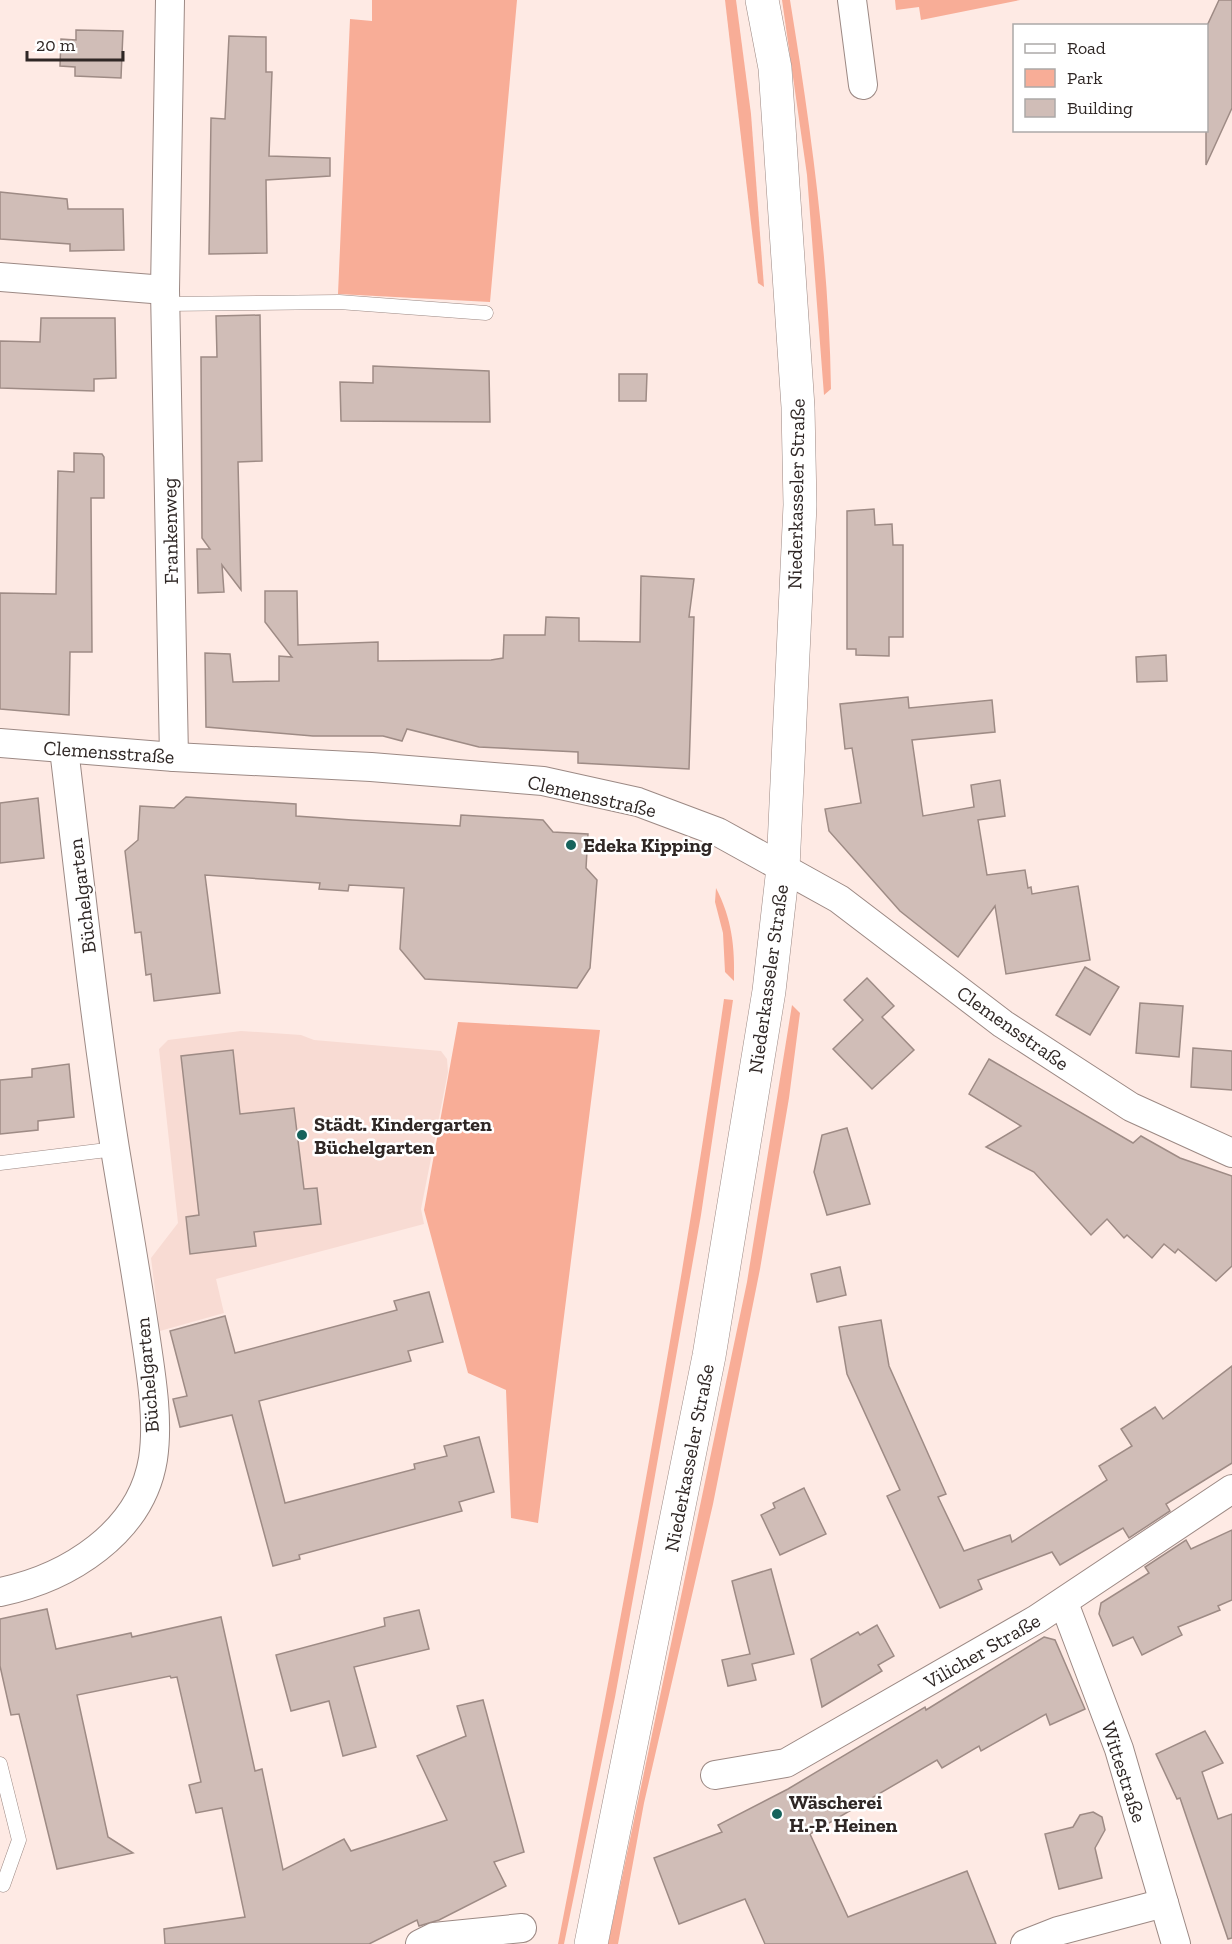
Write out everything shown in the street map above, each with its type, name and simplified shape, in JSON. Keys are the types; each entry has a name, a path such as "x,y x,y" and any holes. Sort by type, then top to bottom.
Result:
{"main road":[{"name":"Niederkasseler Straße","path":"591,1944 709,1356 769,991 783,868 800,505 798,407 775,68 762,0"}],"street":[{"name":"Frankenweg","path":"170,0 165,297 174,757"},
{"path":"852,0 863,85"},
{"path":"0,277 165,297"},
{"name":"Clemensstraße","path":"0,744 174,757 371,767 543,781 638,802 718,832 839,899 1003,1024 1131,1107 1232,1153"},
{"name":"Büchelgarten","path":"0,1592 20,1588 78,1564 111,1537 137,1505 153,1460 152,1385 97,1022 64,749"},
{"name":"Vilicher Straße","path":"715,1774 786,1763 1064,1603 1232,1489"},
{"name":"Wittestraße","path":"1064,1603 1119,1749 1176,1944"},
{"path":"1025,1944 1058,1931 1164,1903"},
{"path":"420,1944 434,1937 522,1928"}],"lane":[{"path":"165,297 339,302 486,313"},
{"path":"0,1163 116,1149"},
{"path":"0,1764 19,1840 3,1885"}],"shaded area":[{"name":"Städt. Kindergarten Büchelgarten","path":"241,1031 301,1035 314,1040 441,1051 447,1059 448,1072 421,1209 424,1224 216,1279 224,1313 160,1331 151,1258 178,1223 159,1049 168,1040"}],"green space":[{"path":"372,0 517,0 490,302 338,294 350,19 372,21"},
{"path":"725,0 736,0 751,114 764,287 758,283"},
{"path":"782,0 790,0 818,194 830,340 831,389 824,395 807,175"},
{"path":"895,0 1020,0 921,20 919,7 896,10"},
{"path":"716,888 726,911 731,933 734,981 725,972 723,933 715,902"},
{"path":"724,999 733,1000 701,1215 615,1697 564,1944 558,1944 668,1355"},
{"path":"792,1005 800,1013 789,1098 760,1269 713,1504 644,1803 618,1944 608,1944 747,1282"},
{"path":"458,1022 600,1030 538,1523 511,1518 506,1390 468,1373 424,1210"}],"building":[{"path":"1219,0 1232,0 1232,108 1206,165 1206,132 1208,132 1208,24"},
{"path":"76,30 123,31 121,78 75,76 75,67 60,66 61,39 76,40"},
{"path":"229,36 266,37 266,72 272,72 269,156 330,158 330,176 266,180 267,253 209,254 211,118 225,119"},
{"path":"0,192 67,199 68,209 123,209 124,250 70,251 70,244 0,239"},
{"path":"260,315 262,461 238,462 241,590 222,565 224,592 198,593 197,549 210,549 202,538 201,357 217,357 216,316"},
{"path":"41,318 115,318 116,378 94,379 94,391 0,388 0,341 40,342"},
{"path":"373,366 489,371 490,422 341,421 340,382 373,383"},
{"path":"619,374 647,374 646,401 619,401"},
{"path":"74,453 102,454 104,457 104,498 91,498 92,652 70,652 69,715 0,709 0,593 56,594 58,471 74,472"},
{"path":"874,509 875,525 892,524 893,545 903,545 903,637 889,637 889,656 856,655 856,649 847,649 847,511"},
{"path":"641,576 694,579 689,617 694,617 689,769 578,763 578,752 479,747 407,729 402,741 383,736 313,736 206,727 205,653 230,654 233,682 279,681 279,656 292,657 265,622 265,591 297,591 298,645 378,642 378,661 491,660 503,658 504,635 545,635 546,617 579,618 579,641 640,642"},
{"path":"1166,655 1167,681 1137,682 1136,657"},
{"path":"908,697 909,708 992,700 995,732 912,740 923,816 974,807 971,785 1000,780 1005,816 978,820 987,875 1025,870 1028,888 1031,887 1032,894 1078,886 1090,960 1006,974 995,906 958,957 900,911 829,831 825,809 861,803 852,748 845,749 840,704"},
{"path":"186,797 296,804 296,816 352,820 460,826 461,815 543,820 553,832 588,834 586,868 597,880 590,968 577,988 425,979 400,949 404,888 349,885 348,891 319,889 320,883 205,875 220,993 154,1001 151,974 146,975 141,932 135,933 125,851 138,840 140,806 174,808"},
{"path":"38,798 44,858 0,863 0,803"},
{"path":"1085,967 1119,987 1090,1035 1056,1015"},
{"path":"867,978 894,1006 882,1017 914,1050 872,1089 833,1049 863,1020 844,1000"},
{"path":"1140,1003 1183,1006 1179,1057 1136,1053"},
{"path":"1193,1048 1232,1051 1232,1090 1191,1087"},
{"path":"233,1050 240,1114 294,1108 304,1189 317,1188 321,1224 254,1232 256,1246 190,1254 186,1217 199,1215 181,1056"},
{"path":"989,1059 1133,1143 1141,1136 1180,1158 1232,1176 1232,1266 1216,1281 1178,1249 1175,1253 1164,1244 1152,1258 1127,1235 1124,1238 1107,1219 1091,1235 1034,1172 986,1147 1021,1126 969,1094"},
{"path":"69,1064 74,1117 38,1121 38,1130 0,1134 0,1080 32,1077 32,1069"},
{"path":"847,1128 870,1204 827,1215 814,1172 822,1135"},
{"path":"840,1267 846,1295 817,1302 811,1274"},
{"path":"429,1292 443,1342 408,1351 411,1361 259,1401 285,1503 415,1469 414,1464 447,1456 444,1446 479,1437 494,1492 459,1502 462,1511 299,1555 300,1559 273,1566 232,1415 180,1427 173,1399 187,1396 170,1331 225,1316 235,1353 397,1310 394,1301"},
{"path":"881,1320 889,1366 946,1494 938,1497 964,1551 1010,1535 1012,1542 1107,1480 1099,1466 1132,1446 1121,1429 1155,1407 1163,1419 1232,1366 1232,1463 1166,1504 1170,1511 1129,1538 1123,1528 1060,1565 1052,1552 978,1580 982,1589 940,1608 887,1496 900,1490 847,1374 839,1327"},
{"path":"804,1488 826,1534 780,1555 761,1515 775,1508 773,1503"},
{"path":"1232,1530 1232,1600 1218,1606 1220,1610 1178,1627 1182,1635 1142,1655 1133,1637 1113,1646 1099,1614 1101,1603 1149,1573 1145,1567 1186,1540 1191,1549"},
{"path":"771,1569 794,1654 752,1664 756,1680 728,1686 722,1660 750,1654 732,1581"},
{"path":"47,1609 56,1649 131,1633 132,1637 221,1617 255,1771 262,1769 283,1870 344,1839 351,1851 447,1820 417,1756 466,1736 457,1706 483,1700 524,1852 494,1862 506,1886 439,1920 419,1926 417,1920 369,1944 165,1944 164,1929 245,1917 222,1808 196,1813 189,1785 201,1782 177,1677 171,1678 170,1676 77,1695 108,1837 133,1853 57,1869 19,1714 11,1715 0,1666 0,1619"},
{"path":"419,1610 429,1649 354,1667 376,1747 343,1756 329,1701 291,1711 276,1655 385,1626 384,1618"},
{"path":"877,1625 894,1656 878,1665 882,1671 822,1707 811,1659 858,1632 860,1635"},
{"path":"1044,1637 1055,1640 1085,1709 1050,1725 1046,1714 981,1751 979,1746 942,1768 937,1760 810,1834 848,1917 967,1871 996,1944 765,1944 745,1899 679,1924 654,1858 722,1832 718,1825 788,1789 925,1707 926,1710"},
{"path":"1205,1731 1223,1763 1202,1772 1218,1819 1232,1814 1232,1938 1228,1939 1180,1798 1177,1799 1156,1754"},
{"path":"1093,1812 1102,1817 1105,1830 1095,1848 1102,1878 1059,1889 1045,1834 1073,1827 1080,1815"}],"place":[{"name":"Edeka Kipping","path":"571,845"},
{"name":"Städt. Kindergarten Büchelgarten","path":"302,1135"},
{"name":"Wäscherei H.-P. Heinen","path":"777,1814"}]}
